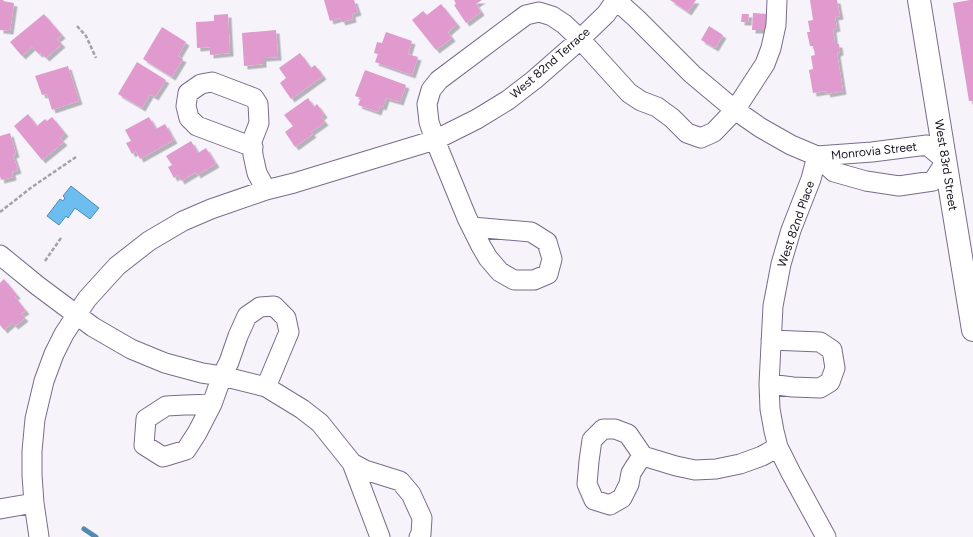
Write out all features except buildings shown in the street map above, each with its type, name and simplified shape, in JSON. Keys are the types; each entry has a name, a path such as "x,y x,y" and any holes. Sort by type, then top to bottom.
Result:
{"street":[{"name":"Monrovia Street","path":"616,0 692,74 735,110 761,128 791,145 817,156 834,172 866,181 899,186 933,181 946,161 927,145 872,152 817,156"},
{"name":"West 82nd Terrace","path":"39,537 34,503 32,451 35,419 44,381 54,354 64,334 87,299 117,266 149,241 184,221 211,209 266,190 294,183 435,140 477,119 508,100 534,80 580,40 606,14 616,0"},
{"path":"472,227 435,140 429,122 427,104 431,90 439,80 526,15 539,12 552,16 564,24 629,93 642,101 658,107 688,133 701,138 714,132 735,110 765,64 771,48 776,24 777,0"},
{"name":"West 83rd Street","path":"920,0 973,330"},
{"path":"253,147 253,155 257,173 266,190"},
{"name":"West 82nd Place","path":"817,156 811,179 791,230 781,264 773,306 769,384 770,409 778,447 826,537"},
{"path":"0,255 38,286 93,327 131,349 165,363 266,387 302,409 320,423 352,463 380,537"},
{"path":"212,404 247,316 260,307 274,306 286,318 289,332 266,387"},
{"path":"769,384 820,388 830,382 835,368 832,350 820,342 771,340"},
{"path":"643,456 695,470 716,469 740,464 762,456 778,447"},
{"path":"352,463 365,470 400,481 411,494 422,518 421,534 419,537"},
{"path":"0,509 34,503"}],"path":[{"path":"77,26 86,36 96,58"},
{"path":"0,212 38,183 76,157"},
{"path":"45,261 61,238"}],"water":[{"path":"71,186 99,208 90,219 75,208 68,218 66,216 59,225 47,216 60,199 63,201 65,198 63,196"}],"waterway":[{"path":"84,529 96,537"}]}
